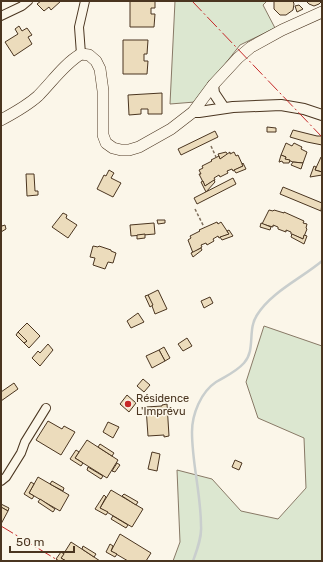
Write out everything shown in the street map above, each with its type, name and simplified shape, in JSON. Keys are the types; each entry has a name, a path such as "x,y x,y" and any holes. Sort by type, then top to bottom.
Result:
{"main road":[{"path":"1,120 27,105 38,96 72,60 81,54 89,55 96,61 100,69 103,135 106,143 113,148 121,150 129,150 139,147 171,130 193,112 213,85 238,58 251,47 282,30 322,12"}],"street":[{"path":"1,16 22,6 28,1"},
{"path":"81,54 78,28 84,1"},
{"path":"213,85 214,93 224,108"},
{"path":"193,112 233,107 281,106 304,109 322,115"},
{"path":"1,481 6,477 21,453 25,442 46,408"}],"path":[{"path":"210,146 216,157"},
{"path":"195,209 204,227"}],"green space":[{"path":"175,1 267,1 263,5 275,28 240,45 195,102 170,104"},
{"path":"264,326 322,346 322,561 173,561 180,542 177,470 212,479 241,511 278,519 306,488 304,438 258,418 246,382"}],"building":[{"path":"41,1 61,1 51,10 49,7 44,11 37,4"},
{"path":"130,1 155,1 155,8 151,8 151,14 155,14 154,27 130,27"},
{"path":"274,1 293,1 293,10 286,15 280,15 274,9"},
{"path":"306,1 322,1 314,6"},
{"path":"299,5 303,9 297,12 295,6"},
{"path":"19,26 22,31 27,28 32,35 28,37 32,44 14,56 5,42 18,34 15,29"},
{"path":"123,40 148,40 147,54 144,54 144,61 148,61 147,74 123,74"},
{"path":"162,93 162,114 148,114 148,109 141,109 141,114 129,115 128,95"},
{"path":"267,127 276,128 276,132 267,132"},
{"path":"293,130 322,136 322,145 290,137"},
{"path":"215,131 218,137 181,155 178,149"},
{"path":"286,143 292,146 294,143 302,147 301,149 307,152 303,163 293,162 285,159 286,157 281,155"},
{"path":"226,152 228,155 220,159 218,154"},
{"path":"230,152 230,154 234,152 236,156 238,155 243,166 233,171 232,169 227,171 228,173 220,177 219,175 214,178 215,180 205,186 199,174 201,174 199,170 203,168 202,166 212,161 211,160 219,156 220,159"},
{"path":"281,155 286,157 285,159 290,160 289,163 279,162"},
{"path":"322,157 322,172 315,170"},
{"path":"293,162 303,163 301,169 291,165"},
{"path":"243,163 246,169 236,173 234,170 243,166"},
{"path":"314,166 316,167 315,170 322,172 322,175 310,177"},
{"path":"109,170 114,173 111,178 121,183 113,197 97,189 104,175 106,176"},
{"path":"26,174 34,174 35,191 38,191 38,195 27,196"},
{"path":"233,178 236,184 197,204 194,198"},
{"path":"214,180 215,182 206,192 201,182 203,181 205,186"},
{"path":"283,187 322,203 321,211 280,194"},
{"path":"269,210 284,212 304,221 303,223 307,224 307,229 303,239 286,230 286,232 278,229 278,227 273,225 273,227 262,224"},
{"path":"63,213 67,215 66,218 77,225 68,238 52,227"},
{"path":"157,220 165,220 165,223 158,224"},
{"path":"217,222 218,224 221,222 229,234 219,238 218,236 213,239 214,241 207,245 206,243 201,245 202,247 193,253 188,240 191,238 190,236"},
{"path":"1,223 2,226 5,225 6,229 1,232"},
{"path":"154,223 155,234 131,236 130,225"},
{"path":"261,223 271,227 270,230 260,227"},
{"path":"229,230 233,236 222,240 220,237 229,234 227,231"},
{"path":"145,234 145,238 137,239 137,235"},
{"path":"292,234 303,239 304,235 307,236 304,244 291,237"},
{"path":"93,246 99,246 116,253 113,263 108,262 105,269 93,265 95,258 90,257"},
{"path":"201,248 202,250 193,257 191,253"},
{"path":"158,290 167,309 155,314 148,295"},
{"path":"148,295 153,305 150,307 145,296"},
{"path":"210,297 213,303 204,308 201,301"},
{"path":"138,313 144,322 131,328 127,321"},
{"path":"27,323 40,336 29,348 24,343 27,341 18,332"},
{"path":"18,332 27,341 24,343 16,335"},
{"path":"187,338 192,346 183,351 178,344"},
{"path":"48,344 53,350 40,366 32,358 38,351 40,353"},
{"path":"164,347 170,358 165,361 159,350"},
{"path":"159,350 165,361 152,368 146,356"},
{"path":"143,379 150,385 144,392 137,386"},
{"path":"14,383 18,389 1,401 1,392"},
{"name":"Résidence L'Imprévu","path":"127,395 136,403 129,412 120,404"},
{"path":"167,404 169,436 148,436 146,407 162,406"},
{"path":"48,421 62,429 64,426 75,432 61,455 36,440"},
{"path":"108,422 119,427 113,438 103,432"},
{"path":"87,440 118,460 107,478 75,458"},
{"path":"100,444 114,453 112,456 98,447"},
{"path":"76,450 79,452 75,458 83,463 81,466 70,459"},
{"path":"152,452 160,454 157,471 148,469"},
{"path":"235,460 242,463 239,470 232,467"},
{"path":"117,463 120,465 115,472 112,471"},
{"path":"88,467 103,476 101,479 87,470"},
{"path":"38,477 69,495 60,511 29,493"},
{"path":"52,481 64,488 63,491 50,484"},
{"path":"31,482 34,484 29,493 34,496 32,499 24,494"},
{"path":"111,490 143,509 132,527 100,508"},
{"path":"124,494 138,502 136,505 122,496"},
{"path":"104,495 106,497 100,508 108,512 106,515 95,509"},
{"path":"40,499 55,509 53,512 38,502"},
{"path":"1,504 9,508 8,511 1,507"},
{"path":"1,507 8,511 1,524"},
{"path":"113,516 128,525 126,528 111,519"},
{"path":"120,534 151,553 146,561 128,561 111,551"},
{"path":"71,542 100,561 66,561 61,558"},
{"path":"110,544 113,546 111,551 117,554 115,557 106,552"},
{"path":"83,546 96,554 94,557 82,549"},
{"path":"61,552 64,554 61,558 66,561 59,561 56,559"}],"waterway":[{"path":"193,561 201,535 200,502 192,444 192,425 198,404 211,386 238,369 248,358 251,346 252,327 257,315 263,307 278,292 322,261"}],"power":[{"path":"192,1 322,137"},
{"path":"1,526 59,561"}],"place":[{"name":"Résidence L'Imprévu","path":"128,404"}]}
